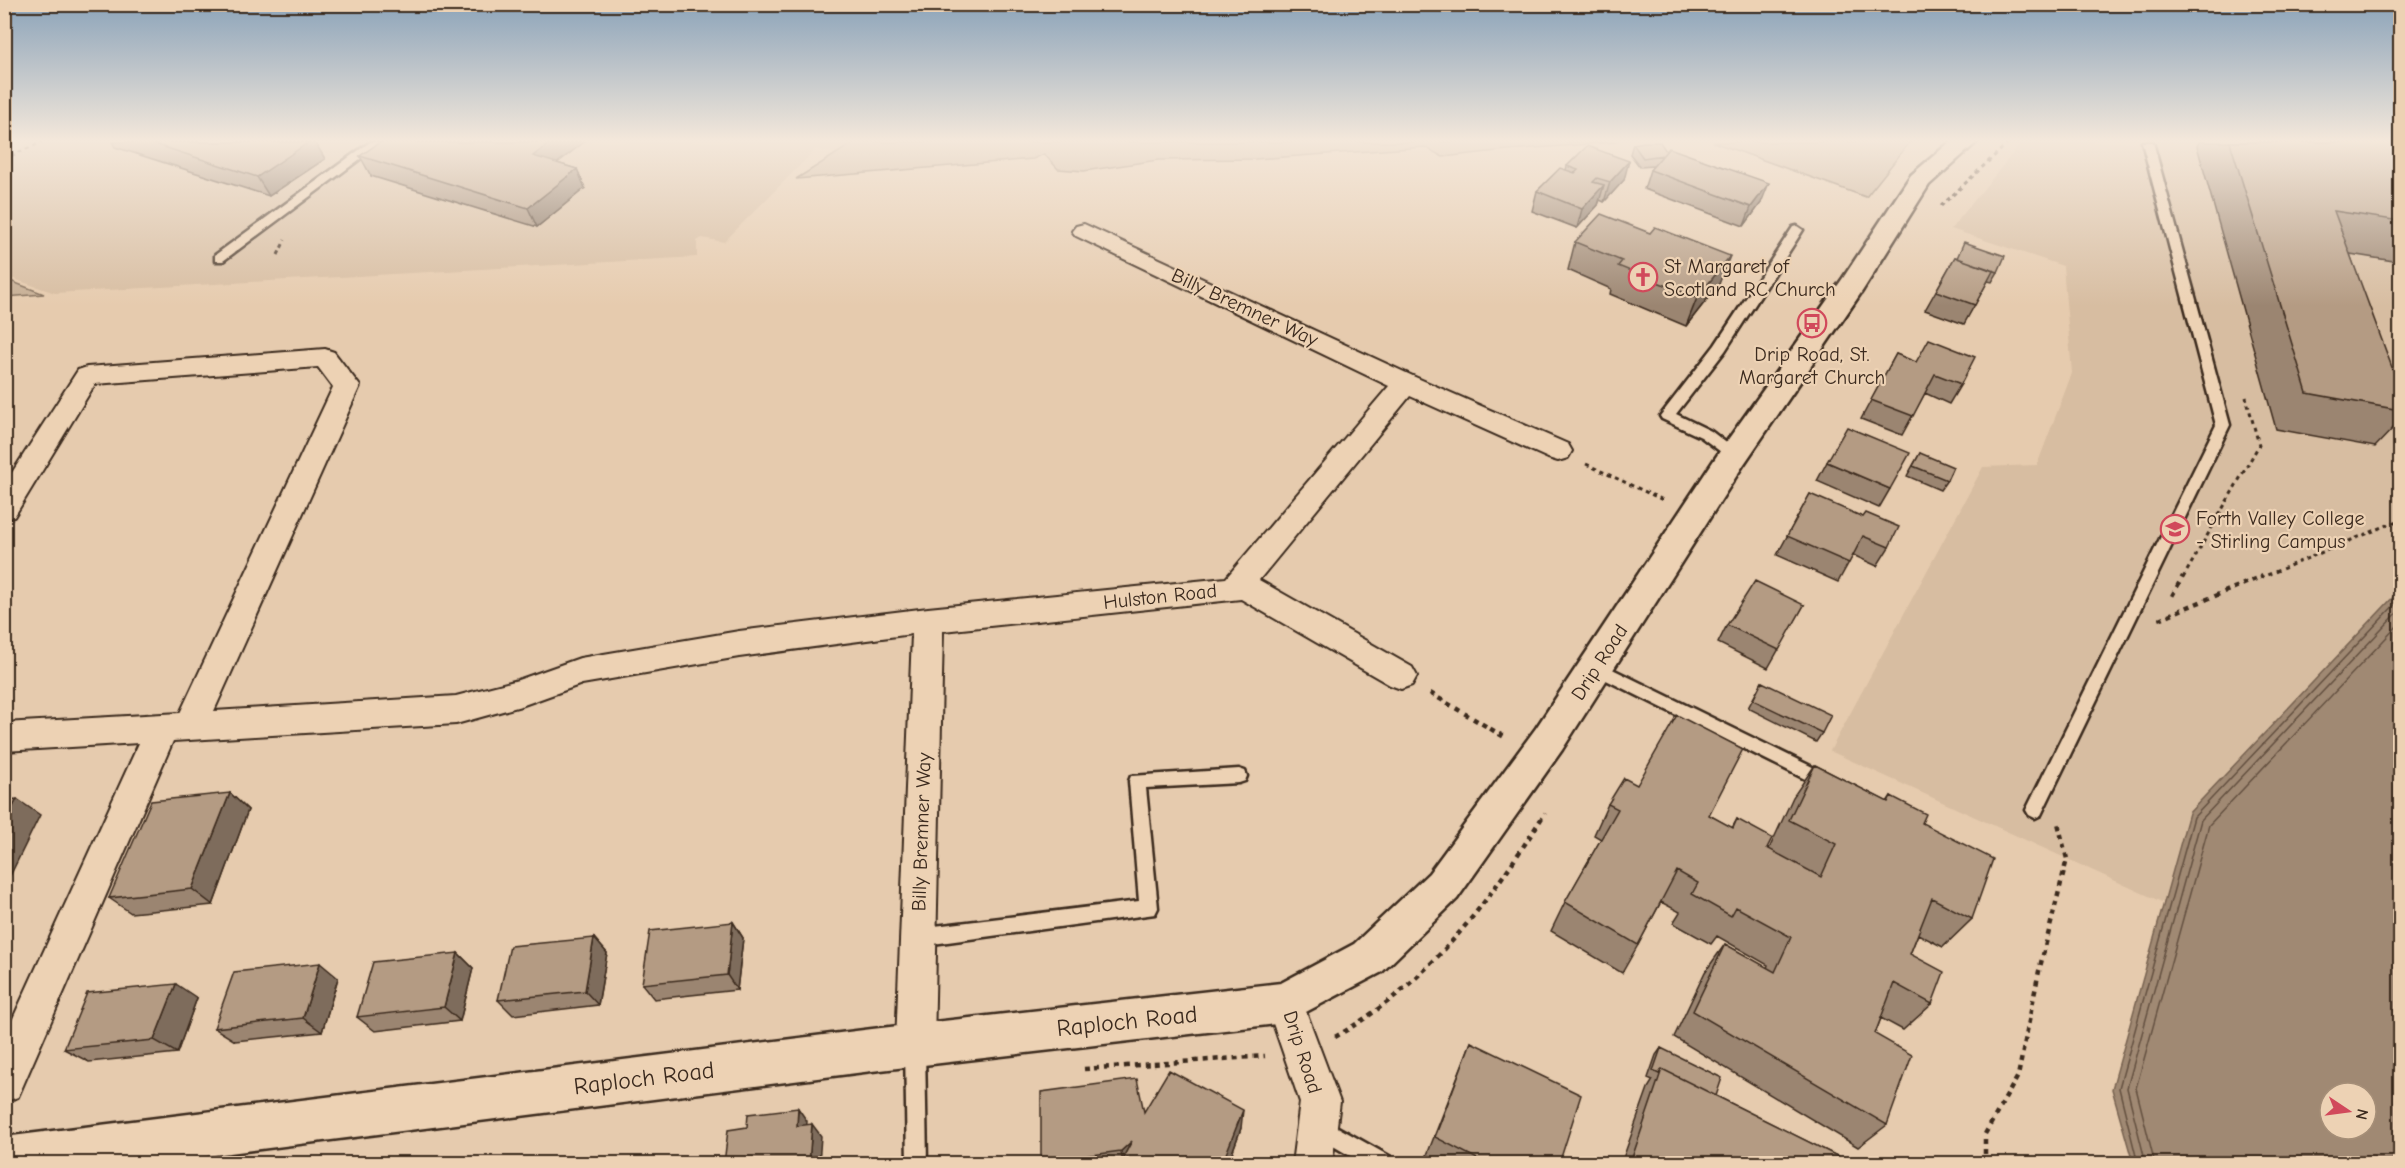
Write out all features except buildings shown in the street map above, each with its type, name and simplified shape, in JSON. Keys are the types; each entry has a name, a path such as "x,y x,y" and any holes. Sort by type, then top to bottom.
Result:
{"street":[{"name":"Drip Road","path":"1312,1164 1320,1102 1285,1003 1368,958 1443,886 1537,756 1733,456 1853,284 1909,197"},
{"name":"Billy Bremner Way","path":"1084,231 1406,383 1558,451"},
{"path":"4,509 87,376 325,358 347,386 176,727 4,1083"},
{"name":"Hulston Road","path":"4,737 456,710 521,693 580,671 739,644 927,620 1234,589 1406,383"},
{"path":"1239,583 1401,676"},
{"name":"Billy Bremner Way","path":"915,1044 927,620"},
{"name":"Raploch Road","path":"4,1158 915,1044 1285,1003"}],"lane":[{"path":"219,258 303,197"},
{"path":"2035,810 2223,425 2162,197"},
{"path":"1733,456 1706,434 1667,416 1720,348 1797,230"},
{"path":"1596,667 1840,788"},
{"path":"918,938 1149,908 1137,781 1239,776"},
{"path":"915,1044 917,1164"},
{"path":"1318,1126 1384,1164"}],"path":[{"path":"1558,451 1695,515"},
{"path":"2154,628 2159,618 2400,520"},
{"path":"1401,676 1537,756"},
{"path":"1985,1164 1985,1134 2018,1076 2039,971 2067,859 2056,816"}],"shaded area":[{"path":"4,197 769,197 724,242 702,238 697,241 697,257 55,293 5,276"},
{"name":"Forth Valley College - Stirling Campus","path":"1978,197 2400,197 2400,590 2189,813 2164,903 1830,751 1983,467 2037,465 2072,373 2063,266 1951,229"},
{"path":"5,279 44,294 5,297"}],"water":[{"path":"2400,590 2400,1163 2133,1163 2112,1089 2189,813"}],"place":[{"name":"St Margaret of Scotland RC Church","path":"1643,277"},
{"name":"Drip Road, St. Margaret Church","path":"1812,323"},
{"name":"Forth Valley College - Stirling Campus","path":"2175,529"}]}
